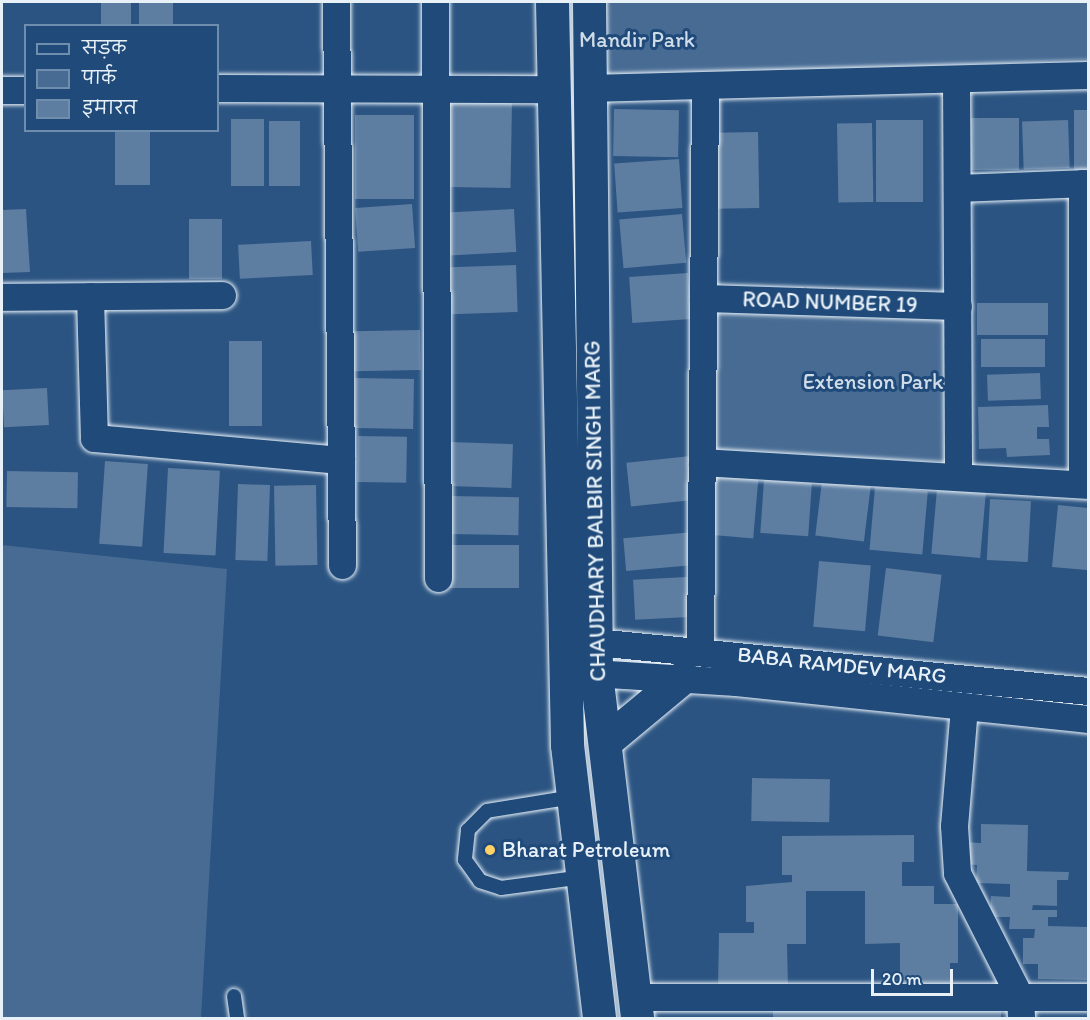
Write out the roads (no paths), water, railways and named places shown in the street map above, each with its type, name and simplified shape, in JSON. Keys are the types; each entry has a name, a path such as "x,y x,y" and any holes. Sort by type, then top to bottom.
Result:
{"street":[{"path":"336,2 342,565"},
{"path":"435,2 438,578"},
{"name":"CHAUDHARY BALBIR SINGH MARG","path":"552,2 551,89 580,656 606,741 636,1008"},
{"name":"CHAUDHARY BALBIR SINGH MARG","path":"589,2 580,656 574,797 599,1018"},
{"path":"588,88 1089,75"},
{"path":"956,79 958,477"},
{"path":"606,741 692,664 702,462 705,85"},
{"path":"219,88 551,89"},
{"path":"2,90 24,90"},
{"path":"702,462 1085,485 1085,183 957,188"},
{"path":"2,297 222,295"},
{"path":"90,296 94,438 341,460"},
{"name":"ROAD NUMBER 19","path":"703,298 958,306"},
{"name":"BABA RAMDEV MARG","path":"580,656 1089,691"},
{"name":"BABA RAMDEV MARG","path":"692,664 964,707 1089,719"},
{"path":"964,707 954,826 957,873 1021,1008"},
{"path":"636,1008 1021,1008 1089,997"}],"lane":[{"path":"574,797 487,811 468,830 465,860 480,881 501,888 583,877"},
{"path":"234,996 237,1018"}],"place":[{"name":"Bharat Petroleum","path":"490,850"}],"park label":[{"name":"Mandir Park","path":"637,40"},
{"name":"Extension Park","path":"873,382"}]}
